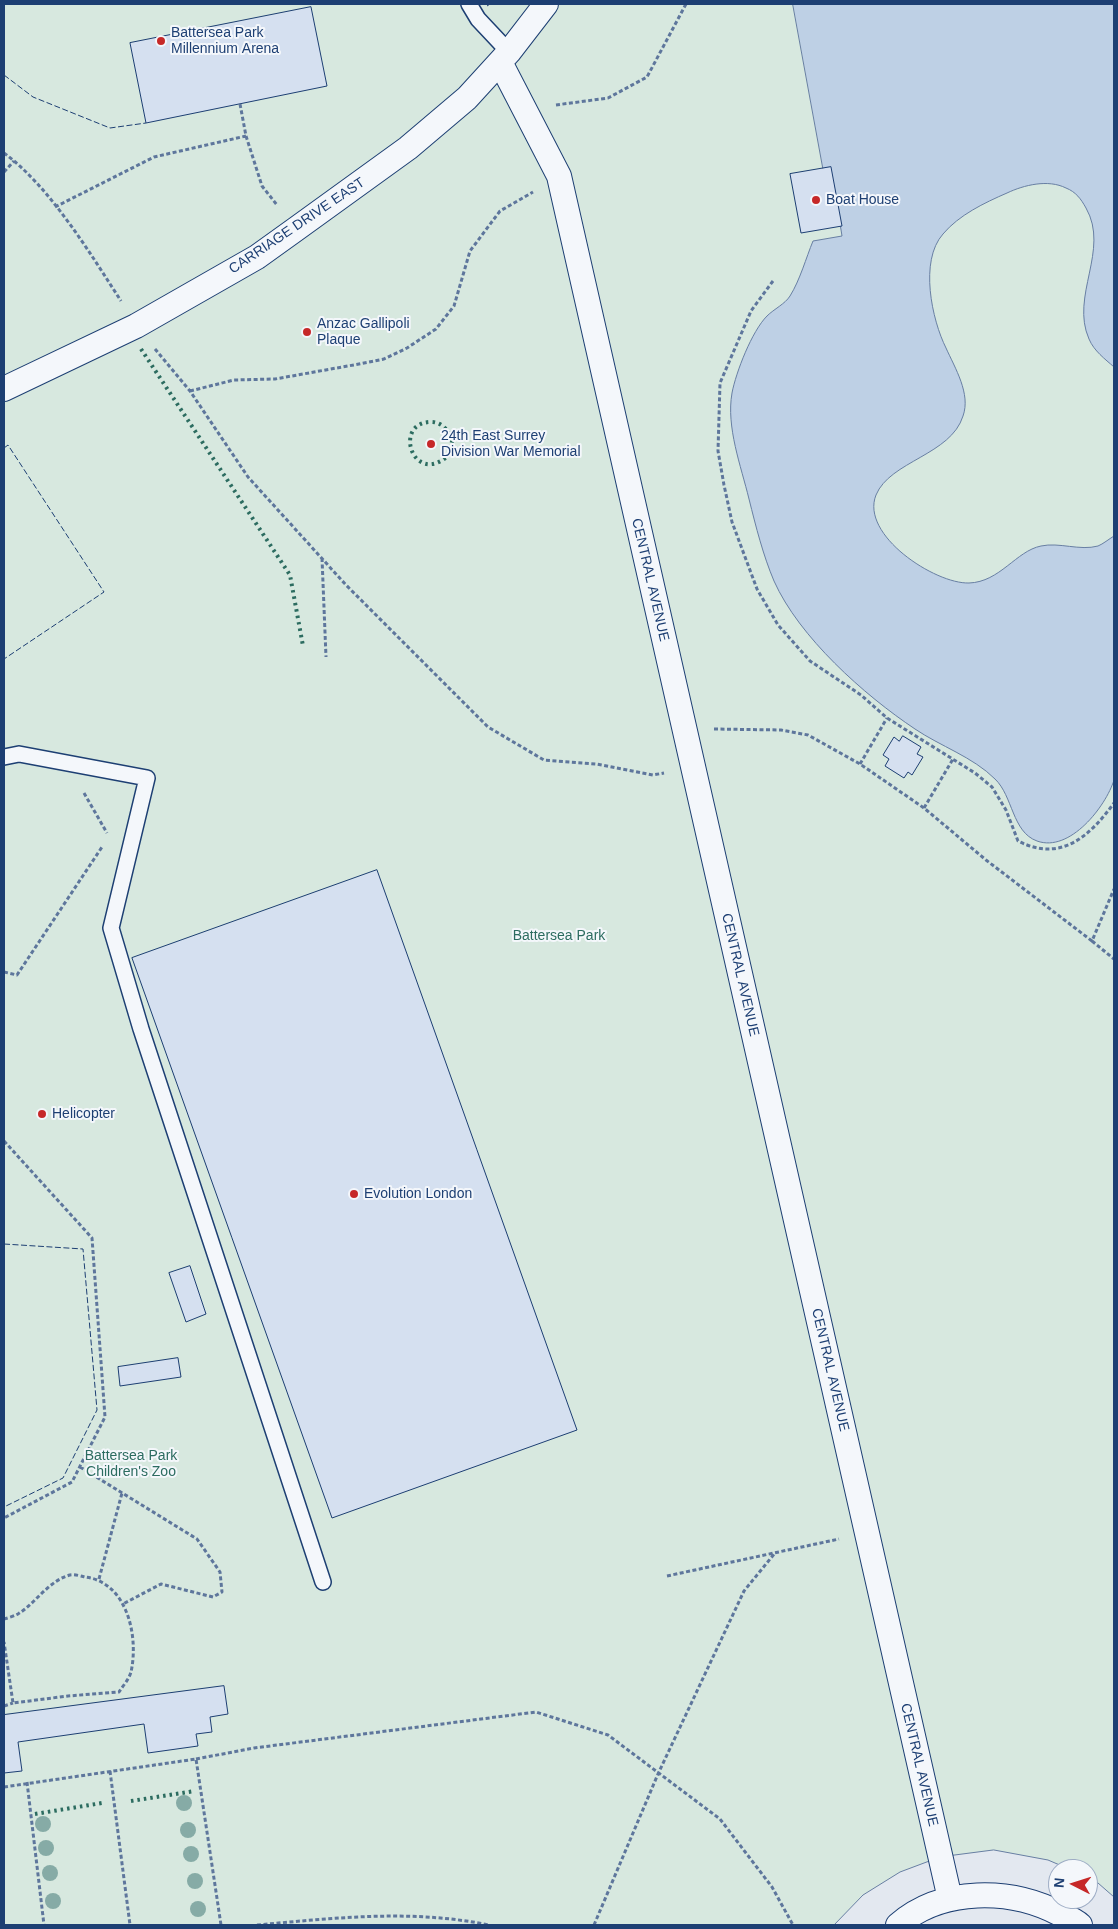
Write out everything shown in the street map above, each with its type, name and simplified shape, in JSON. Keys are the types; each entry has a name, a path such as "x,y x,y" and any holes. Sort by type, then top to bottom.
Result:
{"street":[{"name":"CARRIAGE DRIVE EAST","path":"4,389 136,326 256,257 296,229 408,148 467,98 504,57 546,4"},
{"name":"CENTRAL AVENUE","path":"504,57 527,113 559,176 950,1899"},
{"path":"898,1925 908,1917 950,1899 996,1894 1039,1903 1080,1925"}],"lane":[{"path":"469,4 504,57"},
{"path":"4,757 19,754 65,761 147,778 111,928 140,1029 323,1582"}],"path":[{"path":"527,113 565,102 608,98 647,77 686,4"},
{"path":"240,104 246,136 262,186 296,229"},
{"path":"55,207 154,157 246,136"},
{"path":"4,153 14,161 55,207 93,259 136,326 190,391 248,477 322,558 488,727 544,760 596,764 653,775 693,768"},
{"path":"4,172 14,161"},
{"path":"190,391 234,380 275,379 359,364 384,359 407,348 436,329 454,306 470,250 500,211 559,176"},
{"path":"773,281 751,311 720,383 718,451 732,522 758,589 778,625 810,661 861,695 887,718 975,772 992,787 1006,810 1018,842 1034,849 1053,850 1075,842 1096,827 1114,803"},
{"path":"322,558 326,657"},
{"path":"860,764 887,718"},
{"path":"684,729 781,730 808,735 860,764 924,808 986,860 1114,959"},
{"path":"924,808 952,759"},
{"path":"65,761 109,838"},
{"path":"4,972 17,975 104,846"},
{"path":"1092,941 1114,889"},
{"path":"4,1141 92,1238 105,1417 72,1482 4,1518"},
{"path":"80,1466 197,1539 220,1572 222,1592 213,1597 161,1584 123,1604"},
{"path":"99,1579 122,1493"},
{"path":"667,1576 867,1533"},
{"path":"594,1925 658,1774 744,1590 775,1553"},
{"path":"4,1619 18,1614 42,1591 70,1575 99,1579 115,1592 123,1604 130,1623 133,1646 131,1673 120,1692 68,1696 13,1703 4,1706"},
{"path":"4,1642 13,1703"},
{"path":"4,1786 196,1759 254,1748 536,1712 608,1734 658,1774 720,1818 772,1887 793,1925"},
{"path":"196,1759 221,1925"},
{"path":"110,1771 130,1925"},
{"path":"27,1782 44,1925"},
{"path":"257,1925 367,1915 459,1919 489,1925"}],"green space":[{"name":"Battersea Park","path":"4,4 1114,4 1114,1925 4,1925"}],"shaded area":[{"path":"994,1850 1048,1860 1048,1909 1098,1909 1098,1883 1114,1897 1114,1925 834,1925 863,1895 900,1872 940,1857"}],"water":[{"path":"793,4 1114,4 1114,367 1094,347 1089,339 1084,323 1084,306 1094,240 1092,224 1086,208 1078,196 1059,185 1036,184 1014,190 972,210 949,227 943,234 931,259 930,275 930,291 936,322 964,390 965,408 963,416 956,429 946,440 883,483 876,495 874,510 879,526 889,541 904,554 920,566 938,575 955,581 969,583 990,578 1024,554 1041,546 1091,547 1098,546 1114,536 1114,780 1110,791 1095,814 1074,834 1062,840 1049,843 1037,841 1029,836 1017,822 1006,795 995,779 977,764 925,735 895,715 835,663 799,623 785,602 774,581 763,551 733,433 731,406 734,384 745,352 761,323 785,302 794,290 813,241 842,236 834,186 825,179"}],"building":[{"path":"311,7 327,86 146,123 130,43"},
{"name":"Boat House","path":"831,167 842,226 801,233 790,174"},
{"path":"903,736 921,747 917,754 923,757 912,775 908,772 904,778 885,766 889,759 883,755 894,737 899,741"},
{"name":"Evolution London","path":"377,870 577,1430 332,1518 132,958"},
{"path":"190,1266 206,1314 186,1322 169,1273"},
{"path":"178,1358 181,1377 120,1386 118,1367"},
{"path":"224,1686 228,1714 210,1717 212,1732 196,1734 198,1746 148,1753 144,1724 18,1742 22,1771 4,1773 4,1715"}],"hedge":[{"path":"141,349 290,575 303,646"},
{"path":"450,434 437,423 431,422 419,425 412,432 410,441 412,451 417,459 426,464 436,463 449,455 452,441"},
{"path":"131,1801 195,1791"},
{"path":"35,1814 102,1803"}],"fence":[{"path":"4,75 33,97 110,128 146,123"},
{"path":"4,448 8,445 104,592 4,659"},
{"path":"4,1244 83,1249 97,1410 63,1478 4,1507"}],"place":[{"name":"Battersea Park Millennium Arena","path":"161,41"},
{"name":"Boat House","path":"816,200"},
{"name":"Anzac Gallipoli Plaque","path":"307,332"},
{"name":"24th East Surrey Division War Memorial","path":"431,444"},
{"name":"Helicopter","path":"42,1114"},
{"name":"Evolution London","path":"354,1194"}],"park label":[{"name":"Battersea Park Children's Zoo","path":"131,1464"}]}
